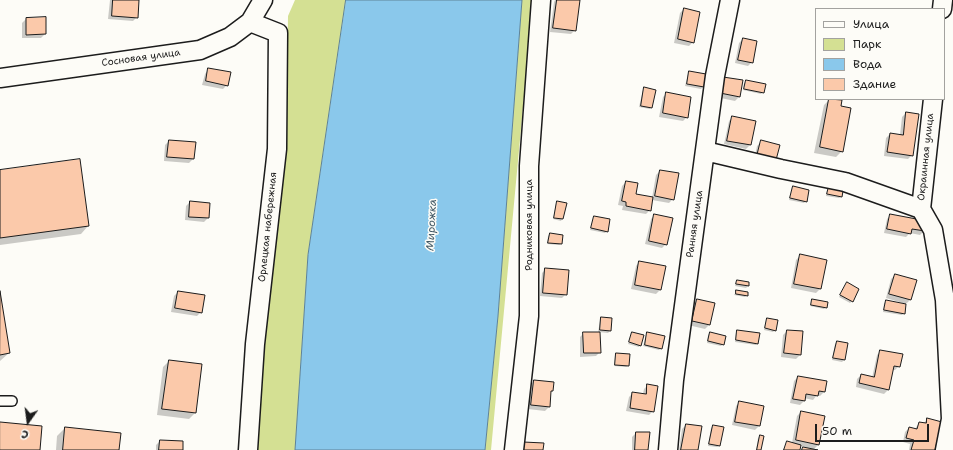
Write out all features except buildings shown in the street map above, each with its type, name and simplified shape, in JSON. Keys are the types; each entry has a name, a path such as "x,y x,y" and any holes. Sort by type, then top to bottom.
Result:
{"street":[{"name":"Сосновая улица","path":"0,78 200,50 230,37 250,22 263,0"},
{"name":"Родниковая улица","path":"514,450 529,316 529,166 541,0"},
{"name":"Ранняя улица","path":"668,450 674,380 715,76 730,0"},
{"name":"Орлецкая набережная","path":"248,450 255,344 277,141 278,33 250,22"},
{"name":"Окраинная улица","path":"933,100 921,209 933,230 945,300 951,419 945,450"},
{"path":"705,152 844,182 921,209"}],"lane":[{"path":"0,401 12,401"}],"green space":[{"path":"295,0 346,0 308,255 295,450 253,450 287,95 288,16"},
{"path":"522,0 533,0 491,450 485,450 498,316"}],"water":[{"name":"Мирожка","path":"346,0 522,0 498,316 485,450 295,450 308,255"}]}
